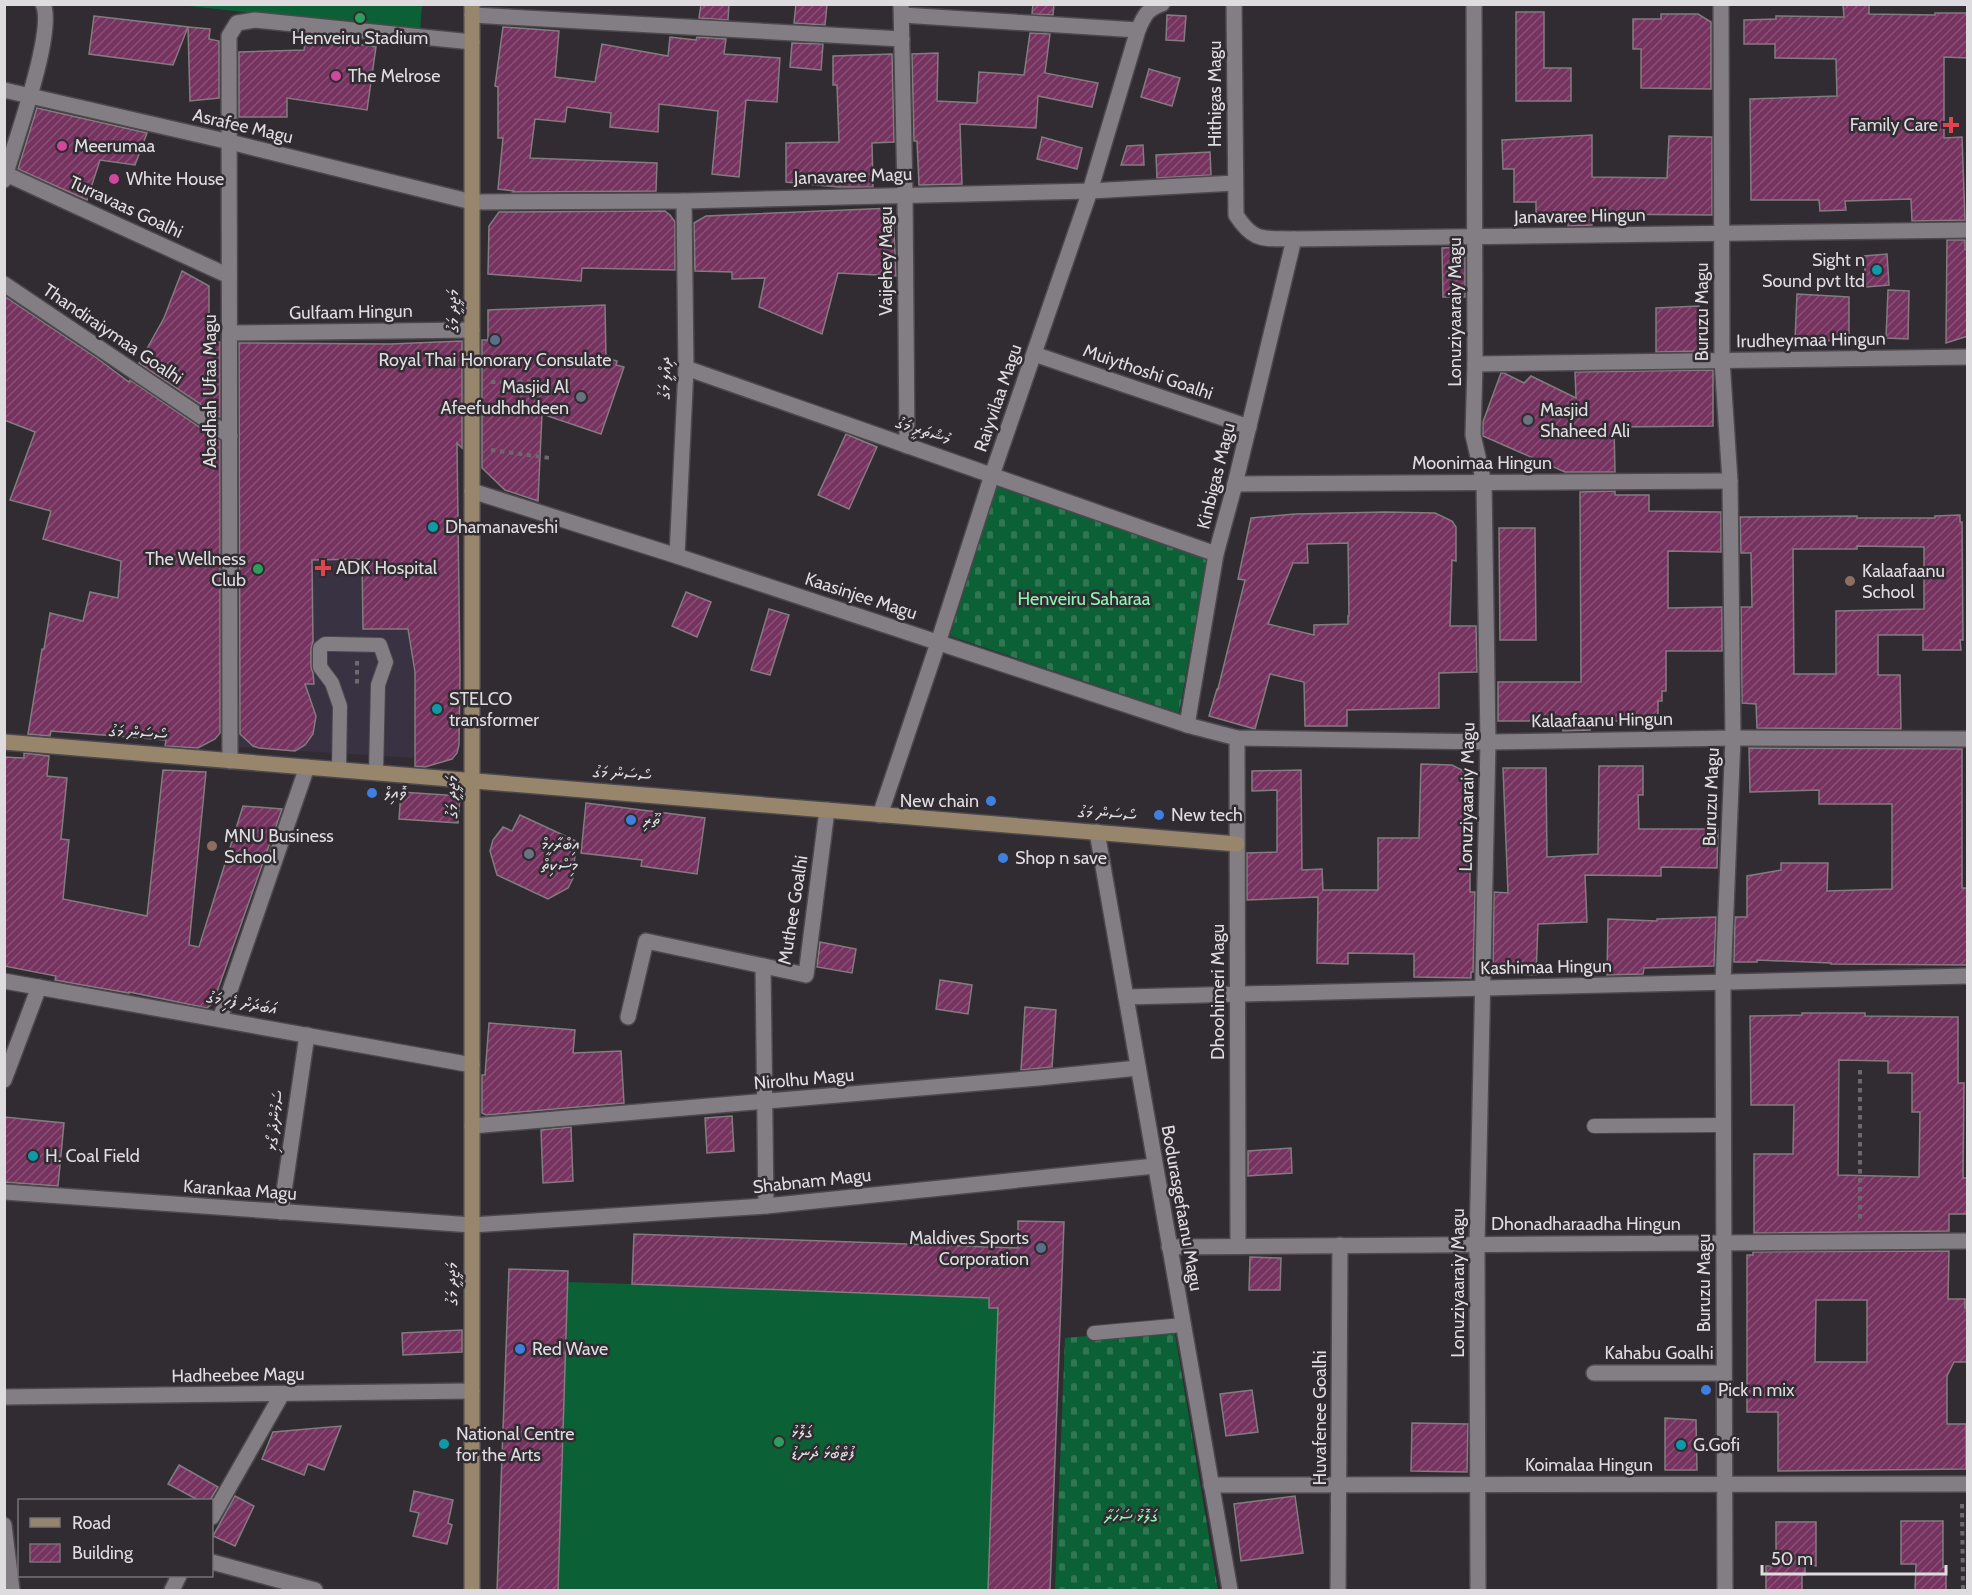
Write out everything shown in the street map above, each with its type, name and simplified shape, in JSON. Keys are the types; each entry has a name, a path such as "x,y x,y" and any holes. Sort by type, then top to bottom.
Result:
{"street":[{"path":"5,177 30,97 46,27 43,4"},
{"name":"Raiyvilaa Magu","path":"880,814 992,475 1090,191 1138,30 1144,14 1162,4"},
{"name":"Hithigas Magu","path":"1234,4 1235,183"},
{"name":"Lonuziyaaraiy Magu","path":"1474,4 1475,364 1473,435 1484,483 1488,742 1477,1245 1478,1590"},
{"name":"Buruzu Magu","path":"1721,4 1722,360 1730,481 1733,738 1723,982 1725,1590"},
{"path":"472,10 902,39"},
{"name":"މަޖީދީ މަގު","path":"472,10 472,1590"},
{"path":"901,10 1138,30"},
{"name":"Vaijehey Magu","path":"901,10 907,446"},
{"name":"Abadhah Ufaa Magu","path":"230,761 230,36 237,23 255,20 472,42"},
{"name":"Asrafee Magu","path":"4,90 230,142 472,202"},
{"name":"Turravaas Goalhi","path":"5,177 229,276"},
{"name":"Janavaree Magu","path":"472,202 684,201 1090,191 1235,183"},
{"name":"Janavaree Hingun","path":"1235,183 1236,215 1245,229 1257,238 1968,230"},
{"name":"ދިއްލީ މަގު","path":"677,556 686,368 684,201"},
{"name":"Kinbigas Magu","path":"1187,725 1216,554 1294,239"},
{"name":"Thandiraiymaa Goalhi","path":"4,284 230,436"},
{"name":"Gulfaam Hingun","path":"230,333 472,330"},
{"name":"Muiythoshi Goalhi","path":"1034,354 1249,427"},
{"name":"Irudheymaa Hingun","path":"1475,364 1968,357"},
{"name":"މުޝްތަރީ މަގު","path":"686,368 1216,554"},
{"name":"Moonimaa Hingun","path":"1235,484 1730,481"},
{"name":"Kaasinjee Magu","path":"472,491 677,556 1187,725 1237,738"},
{"name":"Kalaafaanu Hingun","path":"1237,738 1488,742 1733,738 1968,739"},
{"name":"Dhoohimeri Magu","path":"1237,738 1238,1246"},
{"name":"ސޯސަން މަގު","path":"4,742 1237,844"},
{"path":"220,1019 307,767"},
{"name":"Muthee Goalhi","path":"628,1017 646,941 806,975 827,810"},
{"name":"Bodurasgefaanu Magu","path":"1097,832 1230,1590"},
{"name":"Muthee Goalhi","path":"763,966 766,1206"},
{"name":"Kashimaa Hingun","path":"1126,997 1968,976"},
{"name":"އަބަދަށް ފެހި މަގު","path":"4,981 472,1065"},
{"path":"4,1080 39,987"},
{"name":"ސަމުންދު ގޯޅި","path":"281,1212 307,1035"},
{"name":"Nirolhu Magu","path":"472,1126 1138,1068"},
{"name":"Shabnam Magu","path":"472,1225 766,1206 1155,1166"},
{"name":"Karankaa Magu","path":"4,1192 472,1225"},
{"name":"Dhonadharaadha Hingun","path":"1169,1247 1968,1241"},
{"name":"Huvafenee Goalhi","path":"1338,1590 1340,1245"},
{"name":"Kahabu Goalhi","path":"1594,1373 1724,1373"},
{"name":"Hadheebee Magu","path":"4,1397 472,1391"},
{"path":"213,1515 282,1394"},
{"name":"Koimalaa Hingun","path":"1211,1485 1968,1484"},
{"path":"4,1525 12,1590"},
{"path":"213,1562 315,1590"}],"lane":[{"path":"339,770 340,706 332,683 320,667 320,648 325,644 380,645 386,662 378,684 376,773"},
{"path":"1594,1126 1723,1125"},
{"path":"1094,1332 1183,1325"}],"path":[{"path":"472,382 553,381"},
{"path":"472,447 550,458"},
{"path":"1860,1070 1860,1242"},
{"path":"1951,1504 1962,1504 1963,1590"}],"shaded area":[{"name":"ADK Hospital","path":"300,342 390,344 415,672 415,758 239,747 238,432 270,431 299,403"}],"green space":[{"name":"Henveiru Stadium","path":"179,5 422,5 420,31"},
{"name":"Henveiru Saharaa","path":"996,486 1207,559 1179,713 950,636"},
{"name":"ގަލޮޅު ފުޓްބޯޅަ ދަނޑު","path":"634,1234 992,1247 992,1291 1061,1294 1050,1590 497,1590 509,1269 568,1271 568,1282 632,1284"},
{"name":"ގަލޮޅު ސަހަރާ","path":"1174,1328 1218,1590 1055,1590 1065,1338"}],"building":[{"path":"701,4 729,4 728,20 699,18"},
{"path":"796,4 827,4 825,25 794,23"},
{"path":"1033,4 1054,4 1053,15 1032,14"},
{"path":"1869,4 1869,14 1968,13 1968,58 1944,57 1944,138 1962,137 1965,220 1912,221 1911,199 1845,201 1846,210 1820,211 1819,200 1751,200 1750,99 1837,96 1836,59 1775,58 1775,44 1744,44 1744,20 1776,19 1776,16 1844,17 1843,5"},
{"path":"1516,12 1544,12 1544,68 1571,68 1571,101 1516,101"},
{"path":"1661,14 1698,14 1711,22 1711,89 1641,88 1641,49 1633,49 1633,19 1661,19"},
{"path":"1167,15 1186,16 1184,41 1166,40"},
{"path":"94,16 188,27 173,65 89,54"},
{"path":"188,27 210,29 209,39 219,41 219,98 190,101"},
{"path":"503,27 559,31 555,77 595,82 602,44 668,56 670,37 696,40 697,37 726,39 724,54 780,58 777,102 746,100 739,177 712,174 718,111 659,104 658,132 610,127 611,113 567,107 565,122 535,119 530,158 657,163 656,191 513,192 498,189 503,138 498,138 498,87 495,86"},
{"path":"1030,33 1050,34 1045,73 1098,83 1092,107 1038,96 1036,128 960,124 962,184 919,185 917,141 914,141 912,54 938,53 937,101 977,103 979,72 1024,75"},
{"path":"306,36 376,47 367,110 287,98 287,117 239,117 239,52 304,50"},
{"path":"792,43 823,44 821,70 790,67"},
{"path":"892,54 894,142 872,143 873,187 838,187 786,182 786,143 839,142 837,85 833,85 833,56"},
{"path":"1149,69 1180,78 1172,106 1141,97"},
{"name":"Meerumaa","path":"37,108 147,133 135,165 100,160 87,200 18,169"},
{"path":"1592,135 1592,177 1667,178 1669,136 1712,137 1712,215 1592,214 1592,225 1568,226 1568,218 1536,218 1536,202 1514,202 1514,169 1503,169 1502,140"},
{"path":"1042,137 1082,148 1077,169 1037,159"},
{"path":"1143,145 1144,165 1121,165 1127,146"},
{"path":"1210,152 1211,175 1157,178 1156,155"},
{"path":"893,208 896,276 838,273 822,334 759,307 765,278 732,279 732,272 695,271 694,223 706,216"},
{"path":"665,211 675,222 675,270 582,268 581,281 488,274 489,226 499,212"},
{"path":"1947,240 1965,240 1965,249 1968,251 1968,336 1946,343"},
{"path":"1465,247 1465,297 1443,297 1442,248"},
{"name":"Sight n Sound pvt ltd","path":"1887,254 1889,285 1866,287 1864,256"},
{"path":"182,271 209,286 209,342 220,342 220,417 139,363 164,318"},
{"path":"1888,290 1909,291 1908,339 1886,338"},
{"path":"1797,294 1849,297 1849,341 1795,340"},
{"path":"4,296 220,441 220,733 215,739 198,748 165,746 166,740 51,731 50,736 28,734 50,613 83,621 90,592 118,598 121,561 43,539 51,511 10,500 35,432 4,420"},
{"path":"605,305 606,358 617,361 616,365 624,367 601,434 542,414 538,501 505,490 482,468 482,340 488,340 488,310"},
{"path":"1699,306 1699,351 1656,352 1656,308"},
{"name":"ADK Hospital","path":"462,341 462,448 457,443 460,674 457,753 452,759 425,767 415,766 415,672 408,629 363,629 362,559 312,560 311,667 314,684 305,684 316,716 313,734 305,745 295,751 253,746 240,734 239,343 390,344"},
{"path":"1713,370 1713,426 1614,427 1615,472 1565,472 1483,436 1483,422 1501,373 1524,383 1531,376 1576,398 1575,372"},
{"path":"846,434 877,447 849,509 818,495"},
{"path":"1615,491 1615,495 1649,495 1649,511 1721,512 1721,552 1668,551 1668,608 1722,607 1722,651 1666,651 1666,691 1662,691 1662,701 1658,701 1658,721 1590,721 1590,730 1563,731 1562,721 1498,721 1498,682 1581,682 1580,492"},
{"path":"1435,513 1452,521 1456,527 1456,561 1452,560 1450,626 1476,626 1477,672 1439,673 1439,708 1347,710 1347,726 1305,726 1304,682 1270,674 1255,729 1209,716 1245,580 1238,579 1251,518 1295,514","holes":["1348,543 1348,624 1314,625 1314,635 1268,624 1293,563 1308,563 1307,544"]},
{"path":"1960,515 1960,522 1962,522 1963,640 1960,640 1961,650 1923,650 1923,635 1878,635 1878,675 1900,675 1901,729 1757,728 1756,704 1742,703 1741,607 1752,607 1751,553 1741,553 1740,517 1935,518 1935,516","holes":["1857,546 1924,547 1924,609 1836,611 1836,674 1794,674 1793,549 1857,549"]},
{"path":"1499,528 1535,528 1536,640 1500,640"},
{"path":"686,592 711,602 697,637 672,626"},
{"path":"769,609 789,615 770,675 751,670"},
{"path":"1749,748 1962,749 1962,888 1968,888 1968,965 1831,964 1757,960 1757,962 1734,962 1735,917 1747,917 1747,876 1781,870 1781,863 1828,863 1827,891 1892,889 1892,804 1819,804 1819,790 1750,792"},
{"path":"24,753 49,756 47,776 67,778 61,839 69,840 63,899 147,916 163,770 206,772 189,945 199,947 243,806 282,809 213,1003 207,1008 55,980 56,976 4,966 4,757 24,758"},
{"path":"1421,764 1452,765 1462,770 1470,778 1470,892 1475,892 1471,978 1414,977 1414,954 1348,953 1348,964 1317,963 1318,897 1247,900 1247,853 1277,852 1277,790 1252,791 1252,771 1301,770 1302,870 1322,869 1323,890 1378,890 1378,838 1419,838"},
{"path":"1599,766 1643,766 1643,795 1638,795 1639,829 1718,829 1717,868 1661,867 1661,876 1585,875 1587,922 1538,924 1536,975 1493,973 1494,892 1508,893 1503,768 1546,768 1547,857 1598,854"},
{"path":"401,792 460,796 458,823 399,819"},
{"path":"586,803 705,818 697,874 641,866 642,860 581,853"},
{"name":"އިބްރާހީމް މިސްކިތް","path":"520,815 576,841 573,878 568,888 548,899 497,875 490,851 493,840 503,827 512,831"},
{"path":"1716,917 1714,966 1644,968 1643,974 1607,975 1608,919 1657,921 1657,919"},
{"path":"820,942 856,949 852,973 817,967"},
{"path":"940,980 972,985 968,1014 936,1009"},
{"path":"1025,1007 1056,1010 1052,1067 1021,1070"},
{"path":"1802,1013 1865,1013 1865,1016 1958,1017 1958,1083 1964,1083 1963,1178 1968,1178 1968,1214 1949,1214 1949,1231 1754,1233 1754,1154 1793,1154 1794,1105 1751,1105 1750,1016 1802,1015","holes":["1839,1060 1888,1061 1888,1073 1912,1073 1912,1112 1920,1112 1919,1177 1838,1175"]},
{"path":"489,1023 575,1030 573,1053 621,1051 624,1103 486,1115 482,1113 482,1075 485,1075"},
{"path":"732,1116 734,1151 707,1153 705,1118"},
{"name":"H. Coal Field","path":"4,1117 64,1123 58,1186 4,1182"},
{"path":"571,1127 573,1181 543,1183 541,1130"},
{"path":"1291,1148 1292,1173 1248,1176 1248,1151"},
{"path":"1018,1221 1064,1222 1050,1590 988,1590 998,1308 989,1308 989,1298 632,1284 634,1234 1018,1248"},
{"path":"1949,1251 1948,1299 1965,1299 1965,1308 1968,1308 1968,1362 1954,1362 1947,1376 1947,1424 1966,1424 1966,1469 1778,1471 1778,1412 1747,1412 1747,1255 1753,1255 1753,1252","holes":["1816,1300 1867,1300 1867,1362 1815,1362"]},
{"path":"1250,1257 1281,1258 1280,1290 1249,1290"},
{"path":"509,1269 568,1271 558,1590 497,1590"},
{"path":"462,1330 462,1352 403,1355 402,1333"},
{"path":"1252,1390 1258,1432 1226,1436 1220,1394"},
{"name":"G.Gofi","path":"1665,1418 1696,1420 1697,1470 1665,1470"},
{"path":"1412,1423 1468,1424 1467,1472 1411,1471"},
{"path":"341,1426 324,1470 308,1464 304,1475 262,1459 273,1432"},
{"path":"179,1465 218,1487 211,1499 196,1499 168,1484"},
{"path":"414,1491 453,1500 448,1523 452,1525 447,1544 413,1536 419,1513 410,1511"},
{"path":"235,1496 254,1506 235,1546 213,1536"},
{"path":"1295,1496 1303,1553 1241,1561 1234,1504"},
{"path":"1901,1521 1943,1521 1943,1567 1946,1567 1946,1590 1915,1590 1916,1564 1901,1564"},
{"path":"1776,1522 1816,1522 1816,1566 1805,1565 1802,1590 1766,1590 1766,1566 1776,1566"}],"place":[{"name":"Henveiru Stadium","path":"360,18"},
{"name":"The Melrose","path":"336,76"},
{"name":"Family Care","path":"1951,125"},
{"name":"Meerumaa","path":"62,146"},
{"name":"White House","path":"114,179"},
{"name":"Sight n Sound pvt ltd","path":"1877,270"},
{"name":"Royal Thai Honorary Consulate","path":"495,340"},
{"name":"Masjid Al Afeefudhdhdeen","path":"581,397"},
{"name":"Masjid Shaheed Ali","path":"1528,420"},
{"name":"Dhamanaveshi","path":"433,527"},
{"name":"ADK Hospital","path":"323,568"},
{"name":"The Wellness Club","path":"258,569"},
{"name":"Kalaafaanu School","path":"1850,581"},
{"name":"STELCO transformer","path":"437,709"},
{"name":"ވޮއިލް","path":"372,793"},
{"name":"New chain","path":"991,801"},
{"name":"New tech","path":"1159,815"},
{"name":"ތޫރި","path":"631,820"},
{"name":"MNU Business School","path":"212,846"},
{"name":"އިބްރާހީމް މިސްކިތް","path":"529,854"},
{"name":"Shop n save","path":"1003,858"},
{"name":"H. Coal Field","path":"33,1156"},
{"name":"Maldives Sports Corporation","path":"1041,1248"},
{"name":"Red Wave","path":"520,1349"},
{"name":"Pick n mix","path":"1706,1390"},
{"name":"ގަލޮޅު ފުޓްބޯޅަ ދަނޑު","path":"779,1442"},
{"name":"National Centre for the Arts","path":"444,1444"},
{"name":"G.Gofi","path":"1681,1445"}]}
